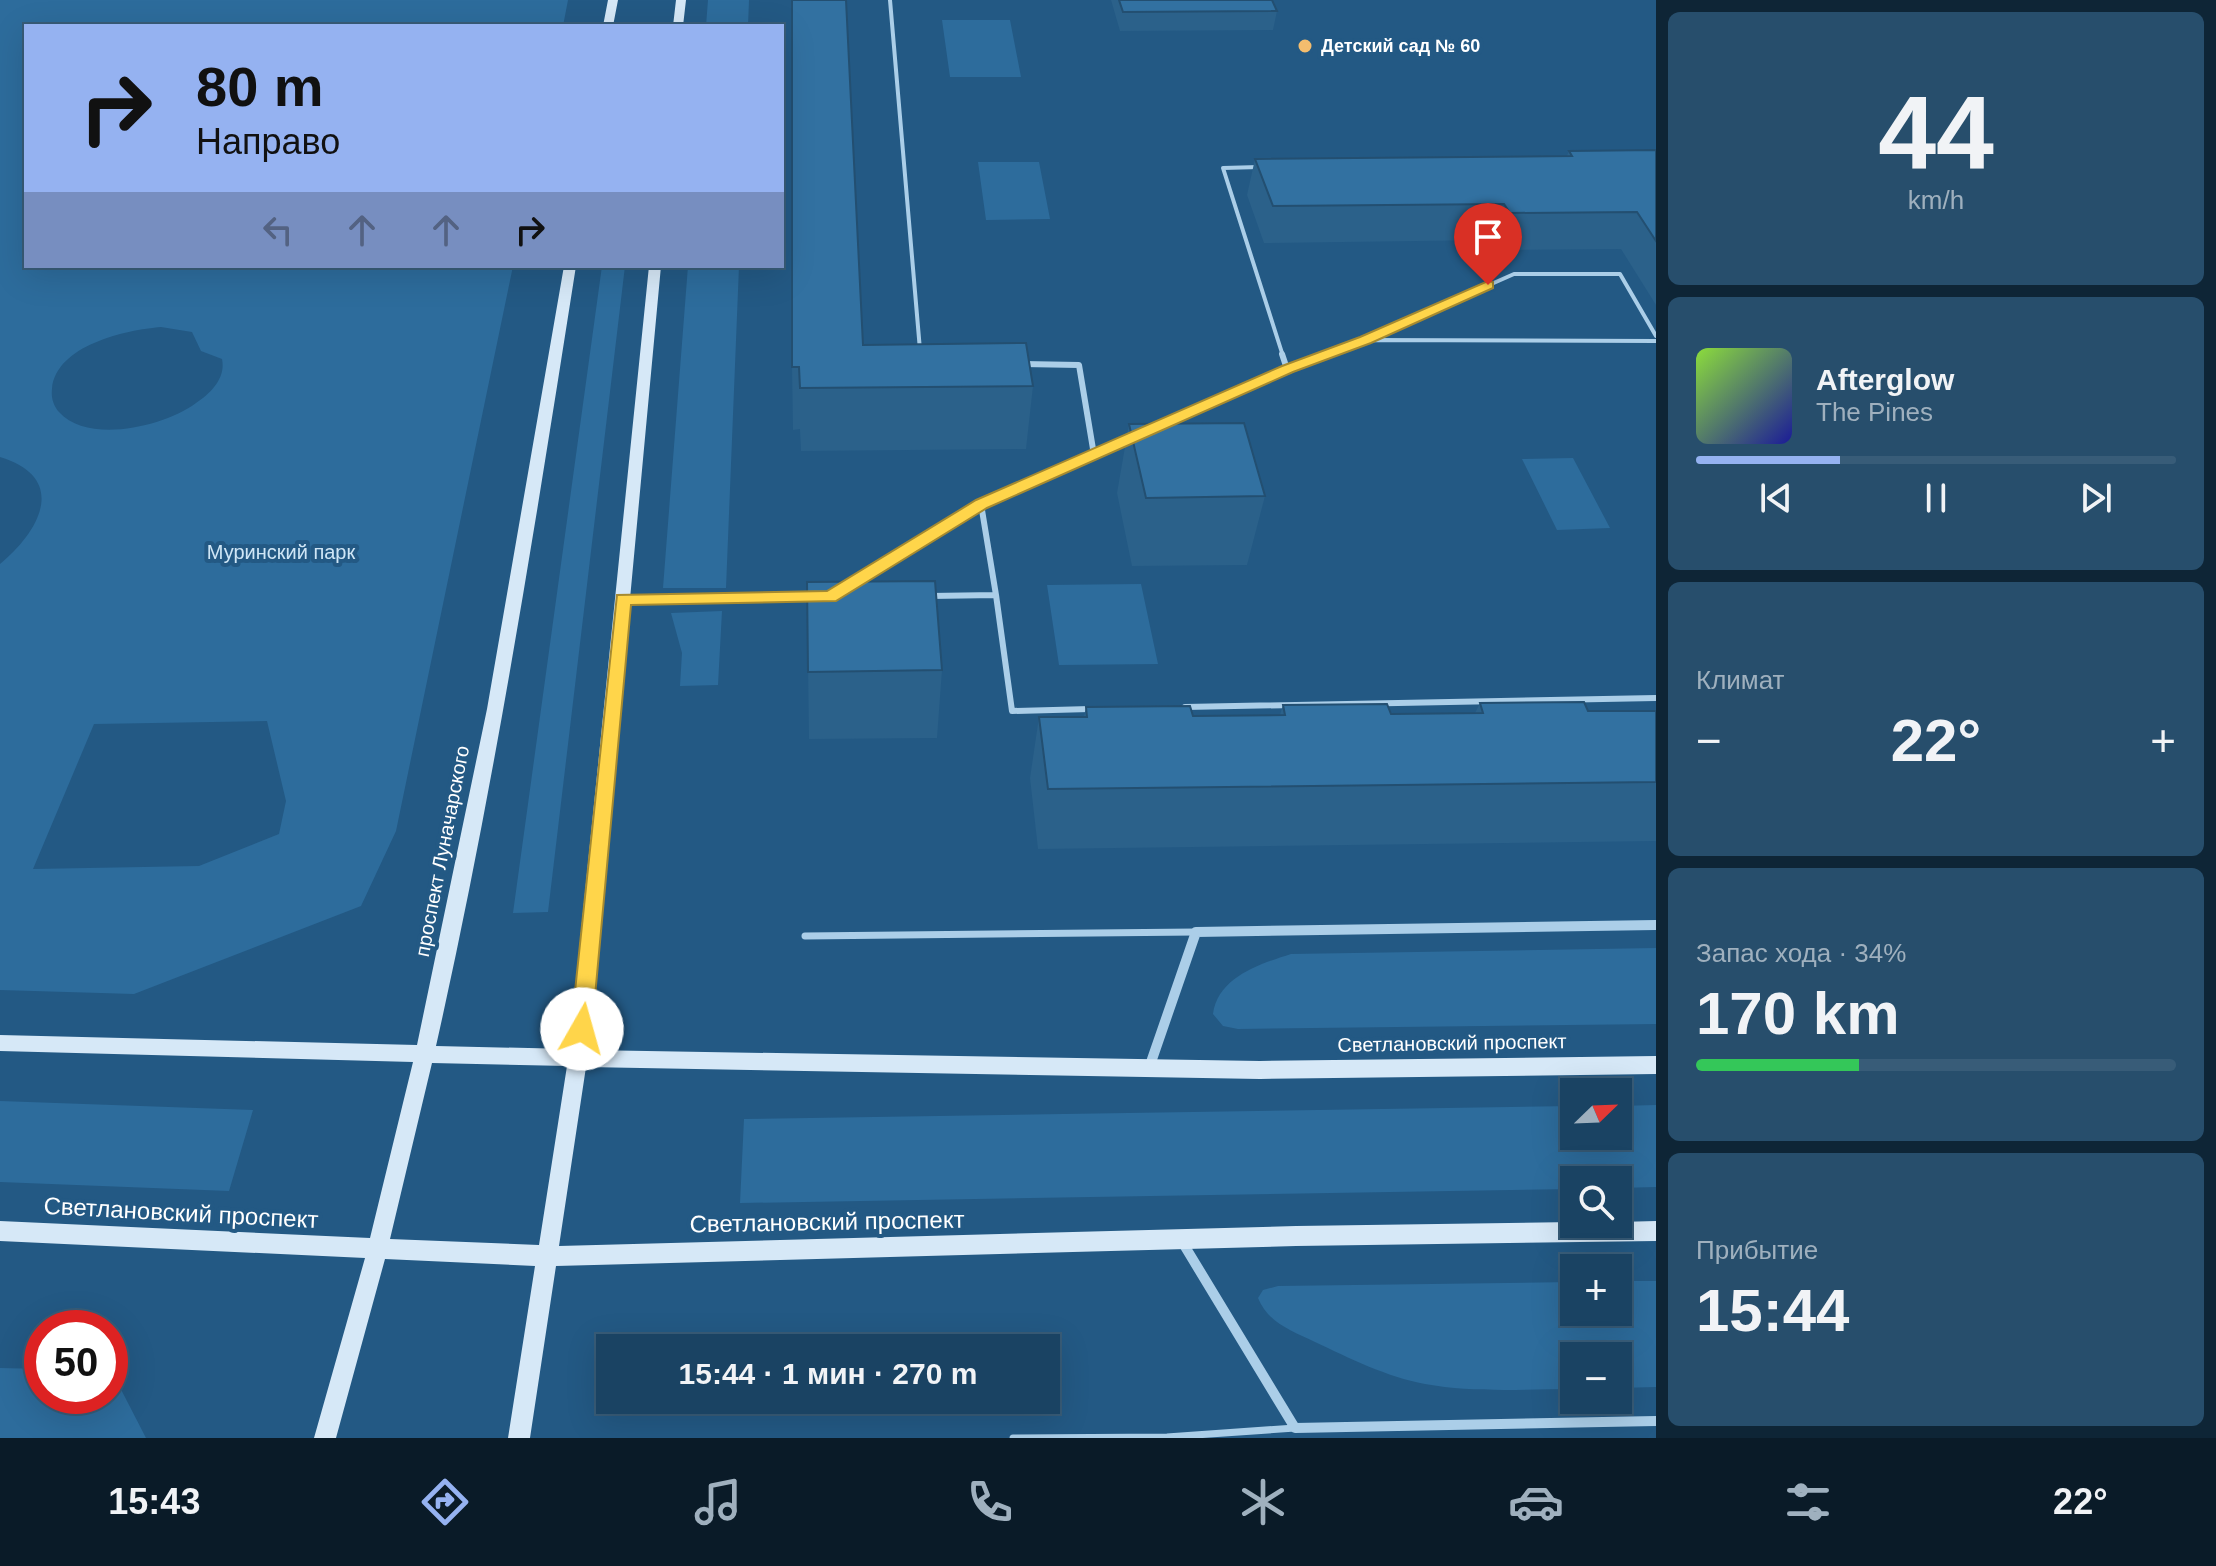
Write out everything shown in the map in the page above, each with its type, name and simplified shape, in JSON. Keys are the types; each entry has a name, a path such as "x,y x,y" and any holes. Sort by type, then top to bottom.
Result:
{"main road":[{"path":"608,24 613,0"},
{"path":"678,24 681,0"},
{"name":"проспект Луначарского","path":"325,1438 426,1054 517,599 570,268"},
{"path":"519,1438 578,1058 655,268"},
{"name":"Светлановский проспект","path":"0,1043 578,1058 1149,1068 1656,1065"},
{"name":"Светлановский проспект","path":"0,1231 548,1256 1180,1239 1656,1231"}],"street":[{"path":"1149,1068 1196,932 1656,925"},
{"path":"1180,1239 1295,1428 1656,1421"}],"lane":[{"path":"890,0 922,364"},
{"path":"1269,167 1223,168 1287,369"},
{"path":"1148,431 1514,274 1620,274 1656,339 1366,340"},
{"path":"1016,364 1079,365 1094,455"},
{"path":"843,589 981,504 1135,437"},
{"path":"981,504 1012,711 1106,709"},
{"path":"921,596 996,595"},
{"path":"623,599 830,597"},
{"path":"1183,707 1656,698"},
{"path":"805,936 1196,932"},
{"path":"1013,1438 1167,1437 1295,1428"}],"green space":[{"name":"Муринский парк","path":"0,0 568,0 563,24 24,24 24,268 513,268 396,831 361,906 134,994 0,990 0,564 27,536 41,506 41,491 35,478 21,466 0,457","holes":["161,327 192,332 201,351 222,359 223,366 219,379 207,395 182,411 147,425 107,430 72,422 55,407 52,389 56,374 79,351 112,336 130,332","267,721 286,801 279,834 199,866 33,869 94,724"]},
{"path":"708,0 749,0 748,24 706,24"},
{"path":"942,20 1010,20 1021,77 950,77"},
{"path":"978,162 1039,162 1050,219 986,220"},
{"path":"602,268 625,268 548,912 513,913"},
{"path":"688,268 739,268 726,588 663,588"},
{"path":"1573,458 1610,528 1557,530 1522,459"},
{"path":"1141,584 1158,664 1059,665 1047,585"},
{"path":"722,611 718,685 680,686 682,653 671,613"},
{"path":"1656,948 1656,1024 1238,1029 1223,1026 1213,1014 1223,990 1232,981 1266,962 1291,954"},
{"path":"0,1101 253,1110 229,1191 0,1182"},
{"path":"1656,1105 1656,1187 1632,1188 1632,1166 1560,1166 1560,1189 740,1203 744,1119 1560,1106 1560,1150 1632,1150 1632,1106"},
{"path":"1632,1281 1656,1281 1656,1387 1632,1388 1632,1342 1560,1342 1560,1389 1481,1390 1411,1381 1368,1366 1274,1320 1258,1298 1263,1290 1278,1286 1560,1282 1560,1326 1632,1326"},
{"path":"0,1368 24,1369 24,1414 128,1414 128,1403 146,1438 0,1438"}],"building":[{"path":"792,0 846,0 863,345 1026,343 1033,386 800,388 799,367 792,367"},
{"path":"1119,0 1272,0 1277,11 1123,12"},
{"path":"1656,150 1656,241 1637,212 1510,213 1504,204 1273,206 1255,159 1572,156 1569,151"},
{"path":"1244,423 1265,496 1146,498 1129,424"},
{"path":"935,581 942,670 808,672 807,582"},
{"path":"1584,702 1588,711 1656,711 1656,782 1048,789 1039,717 1087,717 1086,707 1190,706 1193,716 1285,715 1283,705 1387,704 1391,714 1483,713 1480,703"}],"place":[{"name":"Детский сад № 60","path":"1305,46"}],"route":[{"path":"582,1029 623,599 830,597 981,504 1287,369 1366,340 1488,285"}]}
